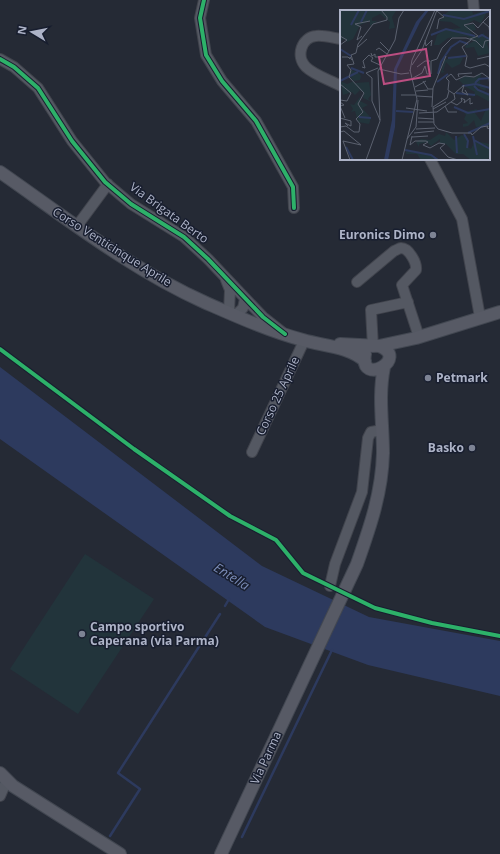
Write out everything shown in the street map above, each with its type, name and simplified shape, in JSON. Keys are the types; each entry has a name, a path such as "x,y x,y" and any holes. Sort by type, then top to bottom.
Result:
{"main road":[{"name":"Corso Venticinque Aprile","path":"0,172 77,226 156,277 203,301 233,314"},
{"path":"388,355 417,337 500,312"},
{"name":"Corso 25 Aprile","path":"233,314 304,341 351,352 374,366"},
{"name":"Corso 25 Aprile","path":"321,344 376,346 417,337"},
{"path":"376,346 385,349 388,355 388,362 374,366 365,354 376,346"},
{"name":"Via Parma","path":"221,854 357,564 374,516 381,474 382,430 380,394 374,366"},
{"path":"3,777 120,854"}],"street":[{"path":"204,0 200,18 206,55 222,81 256,121 293,187 294,208"},
{"path":"473,0 474,10"},
{"path":"340,38 311,37 303,45 300,56 305,66 340,85"},
{"name":"Via Brigata Berto","path":"0,59 14,67 38,88 72,141 108,184 131,204 184,237 225,276 263,317 285,334"},
{"path":"431,160 462,219 480,317"},
{"path":"77,226 108,184"},
{"path":"357,282 394,251 401,248 406,250 417,266 416,270 402,285 417,337"},
{"path":"225,276 230,290 233,314 243,308 245,299"},
{"path":"376,346 371,310 408,302"},
{"name":"Corso 25 Aprile","path":"252,452 304,341"},
{"path":"330,586 335,564 362,492 368,438 371,432 382,430"},
{"path":"0,796 3,777"}],"shaded area":[{"name":"Campo sportivo Caperana (via Parma)","path":"85,554 154,599 78,714 10,669"}],"water":[{"name":"Entella","path":"0,367 262,566 369,617 500,641 500,696 368,665 265,627 0,439"}],"waterway":[{"path":"225,606 229,599"},
{"path":"110,836 140,789 118,773 220,614"},
{"path":"242,837 332,650"}],"cycle path":[{"path":"204,0 200,18 206,55 222,81 256,121 293,187 294,208"},
{"path":"0,59 14,67 38,88 72,141 105,182 131,204 184,237 208,259 263,317 285,334"},
{"path":"0,349 134,449 230,516 276,540 303,573 375,608 432,623 500,636"}],"place":[{"name":"Euronics Dimo","path":"433,235"},
{"name":"Petmark","path":"428,378"},
{"name":"Basko","path":"472,448"},
{"name":"Campo sportivo Caperana (via Parma)","path":"82,634"}]}
